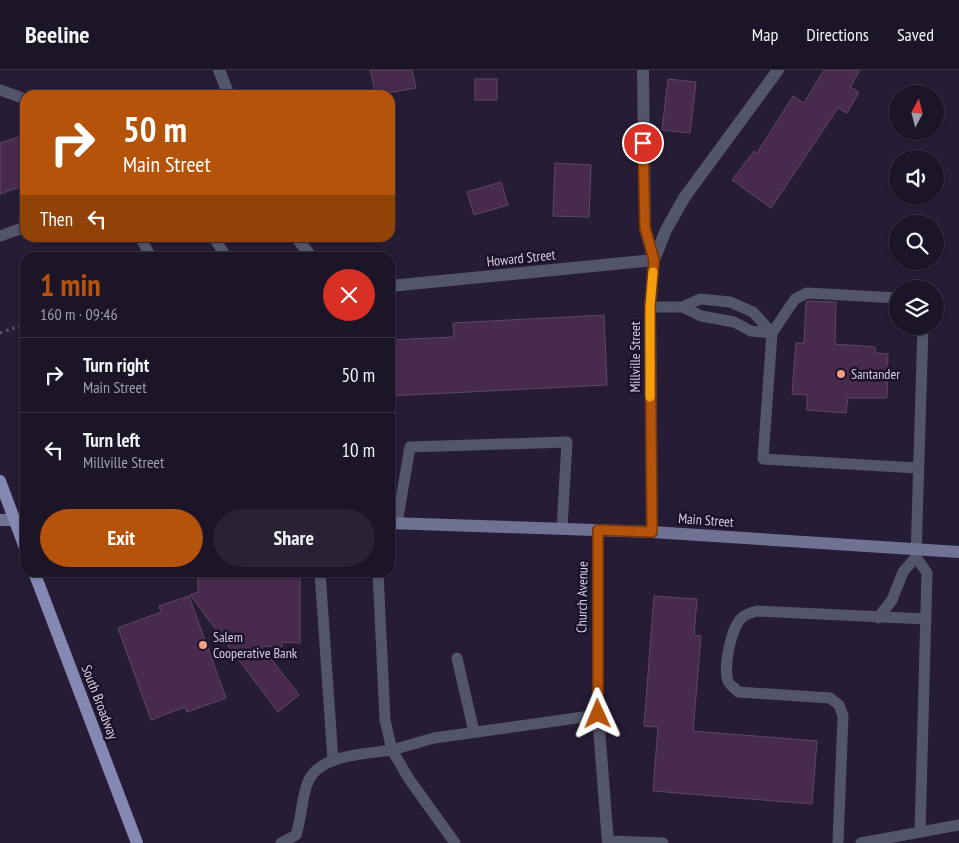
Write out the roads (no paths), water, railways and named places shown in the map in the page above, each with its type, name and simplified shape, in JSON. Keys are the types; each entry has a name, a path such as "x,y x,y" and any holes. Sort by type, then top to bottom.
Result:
{"main road":[{"path":"0,481 20,520 0,520"},
{"name":"Main Street","path":"395,523 652,532 916,553 959,552"},
{"name":"South Broadway","path":"36,577 137,843"}],"street":[{"path":"219,70 227,90"},
{"path":"643,70 645,228 654,260"},
{"name":"Millville Street","path":"652,532 650,307 654,260 666,230 684,198 778,70"},
{"name":"Howard Street","path":"395,286 654,260"},
{"name":"Church Avenue","path":"598,530 598,714 608,842"}],"lane":[{"path":"0,90 20,97"},
{"path":"0,236 20,229"},
{"path":"889,298 807,293 795,299 772,333 763,459 917,468"},
{"path":"650,307 683,307 700,300 730,302 753,312 772,333"},
{"path":"683,307 701,316 734,322 751,331 772,333"},
{"path":"920,832 926,573 916,553 917,468 923,335"},
{"path":"395,518 410,447 567,442 562,528"},
{"path":"878,618 892,600 903,572 916,553"},
{"path":"320,577 333,761"},
{"path":"378,577 384,720 392,750 409,779 455,843"},
{"path":"838,843 842,716 840,705 830,698 738,692 729,683 727,672 730,642 735,626 743,616 757,611 926,619"},
{"path":"457,658 474,732"},
{"path":"281,843 296,835 304,796 314,772 333,761 392,750 434,738 598,714"},
{"path":"861,843 959,825"},
{"path":"608,842 663,843"}],"place":[{"name":"Santander","path":"841,374"},
{"name":"Salem Cooperative Bank","path":"203,645"}]}
